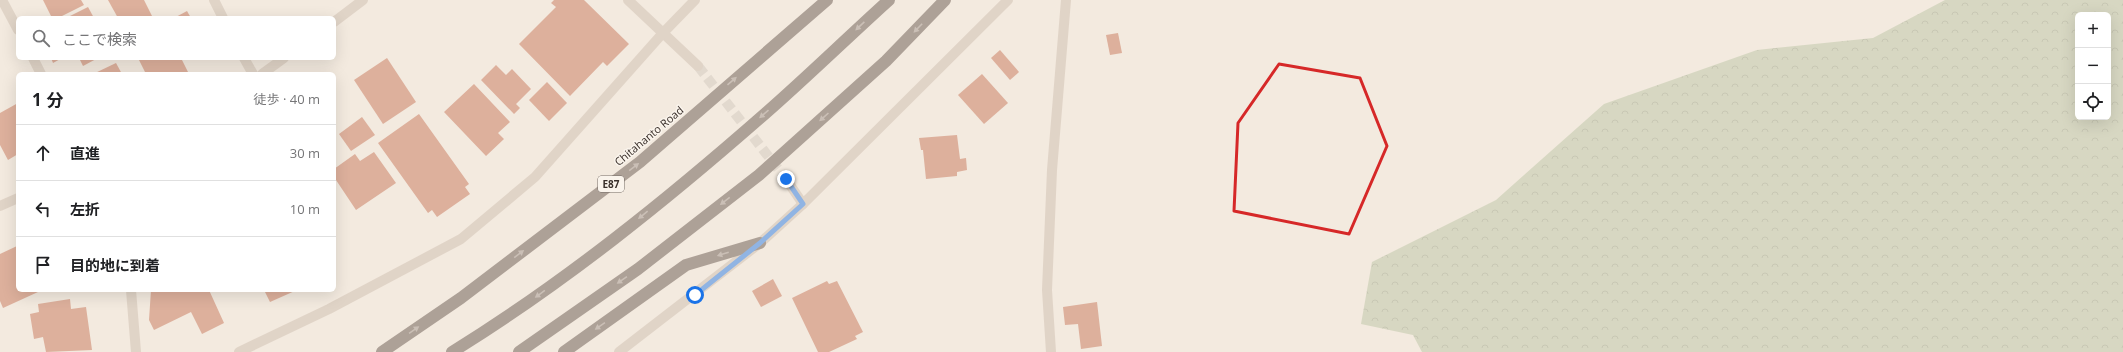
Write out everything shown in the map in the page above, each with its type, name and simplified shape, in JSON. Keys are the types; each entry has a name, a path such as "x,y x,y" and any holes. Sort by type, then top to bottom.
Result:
{"highway":[{"name":"Chitahanto Road","path":"382,352 461,298 640,162 827,0"},
{"path":"452,352 502,322 589,258 767,112 889,0"},
{"path":"519,352 638,269 759,175 886,61 946,0"},
{"path":"564,352 686,265 760,243"}],"street":[{"path":"2,0 16,26"},
{"path":"214,0 222,16"},
{"path":"336,20 363,0"},
{"path":"628,0 662,34 698,66"},
{"path":"239,352 329,309 461,239 535,177 662,34 695,0"},
{"path":"619,352 760,243 803,204 1008,0"},
{"path":"1051,352 1047,290 1052,170 1066,0"},
{"path":"34,60 40,72"},
{"path":"245,60 252,72"},
{"path":"265,72 281,60"},
{"path":"786,179 803,204"},
{"path":"0,206 16,199"},
{"path":"131,292 136,352"}],"highlighted area":[{"path":"1279,64 1360,78 1387,146 1349,234 1234,211 1238,123"}],"green space":[{"path":"1945,0 2123,0 2123,352 1422,352 1413,335 1361,324 1372,262 1496,200 1604,104 1757,50 1873,38"}],"building":[{"path":"43,0 81,0 84,5 62,16 51,16"},
{"path":"108,0 144,0 152,16 117,16"},
{"path":"554,0 584,0 629,44 607,66 603,62 570,96 519,44 556,7 551,3"},
{"path":"88,7 93,16 70,16"},
{"path":"187,11 190,16 178,16"},
{"path":"1118,33 1122,53 1110,55 1106,35"},
{"path":"1000,50 1019,72 1010,80 991,58"},
{"path":"387,58 416,102 383,124 354,80"},
{"path":"80,60 94,60 83,66"},
{"path":"139,60 182,60 188,72 145,72"},
{"path":"116,63 121,72 97,72"},
{"path":"496,65 506,75 512,69 531,89 516,104 520,108 514,114 481,80"},
{"path":"982,74 1008,103 984,124 958,95"},
{"path":"547,82 567,103 549,121 529,100"},
{"path":"474,84 510,122 498,133 504,139 486,156 444,112"},
{"path":"16,104 16,155 8,160 0,145 0,113"},
{"path":"419,114 469,184 465,187 470,194 437,217 432,210 428,213 378,143"},
{"path":"362,117 375,135 351,151 339,134"},
{"path":"957,135 960,159 966,158 967,170 957,172 957,176 926,179 923,150 921,150 919,138"},
{"path":"374,152 396,183 356,210 336,180 336,168 355,154 360,161"},
{"path":"16,246 16,292 38,292 3,308 0,301 0,254"},
{"path":"773,279 782,296 761,307 752,291"},
{"path":"827,281 829,284 837,281 863,332 855,336 857,339 829,352 818,352 792,298"},
{"path":"151,292 210,292 224,323 202,334 191,312 154,330 149,320"},
{"path":"265,292 292,292 270,302"},
{"path":"70,299 71,309 86,307 92,350 46,352 43,337 34,339 30,314 39,312 38,304"},
{"path":"1097,302 1102,346 1081,349 1078,324 1065,325 1063,307"}],"tunnel":[{"path":"698,66 786,179"}],"route":[{"path":"695,295 760,243 803,204 786,179"}]}
